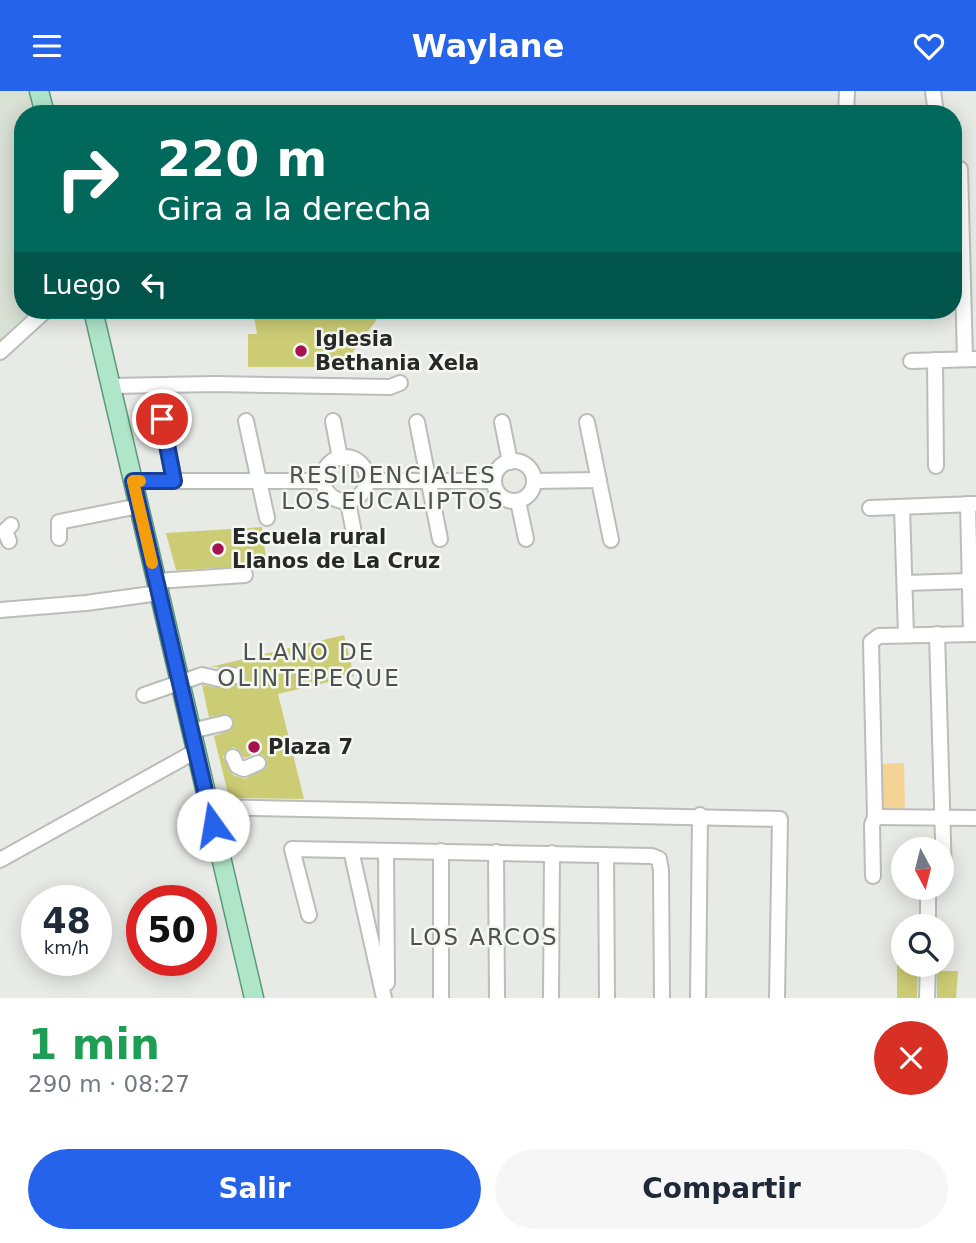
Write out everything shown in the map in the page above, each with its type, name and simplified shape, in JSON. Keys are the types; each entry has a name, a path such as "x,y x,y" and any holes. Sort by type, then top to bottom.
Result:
{"main road":[{"path":"95,319 254,998"}],"street":[{"path":"911,361 971,359 962,237"},
{"path":"0,352 36,319"},
{"path":"935,360 936,466"},
{"path":"111,386 215,384 390,387 400,383"},
{"path":"162,419 174,481"},
{"path":"246,421 267,518"},
{"path":"333,421 340,458"},
{"path":"417,422 440,539"},
{"path":"502,422 510,461"},
{"path":"587,422 611,540"},
{"path":"340,458 359,462 368,481 360,496 348,502 333,499 327,494 323,481 327,466 340,458"},
{"path":"510,461 527,465 534,481 531,492 518,501 500,496 494,481 499,468 510,461"},
{"path":"534,481 599,480"},
{"path":"133,481 323,481"},
{"path":"368,481 494,481"},
{"path":"518,501 526,539"},
{"path":"348,502 355,538"},
{"path":"870,508 972,504 970,581 973,634 879,636 871,642 875,817 872,830 873,876"},
{"path":"59,538 59,522 139,506"},
{"path":"902,507 906,635"},
{"path":"9,541 5,531 11,525"},
{"path":"0,610 86,603 157,587 245,575"},
{"path":"905,583 970,581"},
{"path":"937,634 943,837"},
{"path":"144,695 208,674 219,679 225,674 237,676"},
{"path":"191,731 225,723"},
{"path":"0,860 196,751"},
{"path":"233,757 237,766 244,769 258,763"},
{"path":"209,807 700,815 780,819 777,998"},
{"path":"698,998 700,815"},
{"path":"875,817 976,818"},
{"path":"309,915 292,849 648,855 660,862 662,998"},
{"path":"351,850 386,998"},
{"path":"386,851 386,998"},
{"path":"441,851 441,998"},
{"path":"496,852 497,998"},
{"path":"551,998 552,853"},
{"path":"606,855 607,998"},
{"path":"927,998 928,977"}],"shaded area":[{"path":"0,91 29,91 32,105 14,105 14,319 24,319 0,342"},
{"path":"904,763 905,813 879,813 878,764"}],"building":[{"name":"Iglesia Bethania Xela","path":"254,319 377,319 342,367 248,367 248,334 257,334"},
{"name":"Escuela rural Llanos de La Cruz","path":"262,527 267,566 176,570 166,533"},
{"name":"Plaza 7","path":"344,635 354,676 278,694 304,799 229,798 214,736 231,730 234,720 227,714 209,717 202,685 221,688 228,684 240,685 245,682 246,673 239,667 210,667","holes":["233,747 239,750 244,758 255,754 263,755 267,760 266,768 245,779 233,775 223,757 226,751"]},
{"path":"954,971 958,971 956,998 937,998 937,977 954,977"},
{"path":"897,977 918,977 917,998 897,998"}],"slow traffic":[{"path":"140,481 133,481 152,563"}],"place":[{"name":"Iglesia Bethania Xela","path":"301,351"},
{"name":"Escuela rural Llanos de La Cruz","path":"218,549"},
{"name":"Plaza 7","path":"254,747"}],"district":[{"name":"RESIDENCIALES LOS EUCALIPTOS","path":"393,488"},
{"name":"LLANO DE OLINTEPEQUE","path":"309,665"},
{"name":"LOS ARCOS","path":"484,937"}],"route":[{"path":"162,419 174,481 133,481 213,825"}]}
